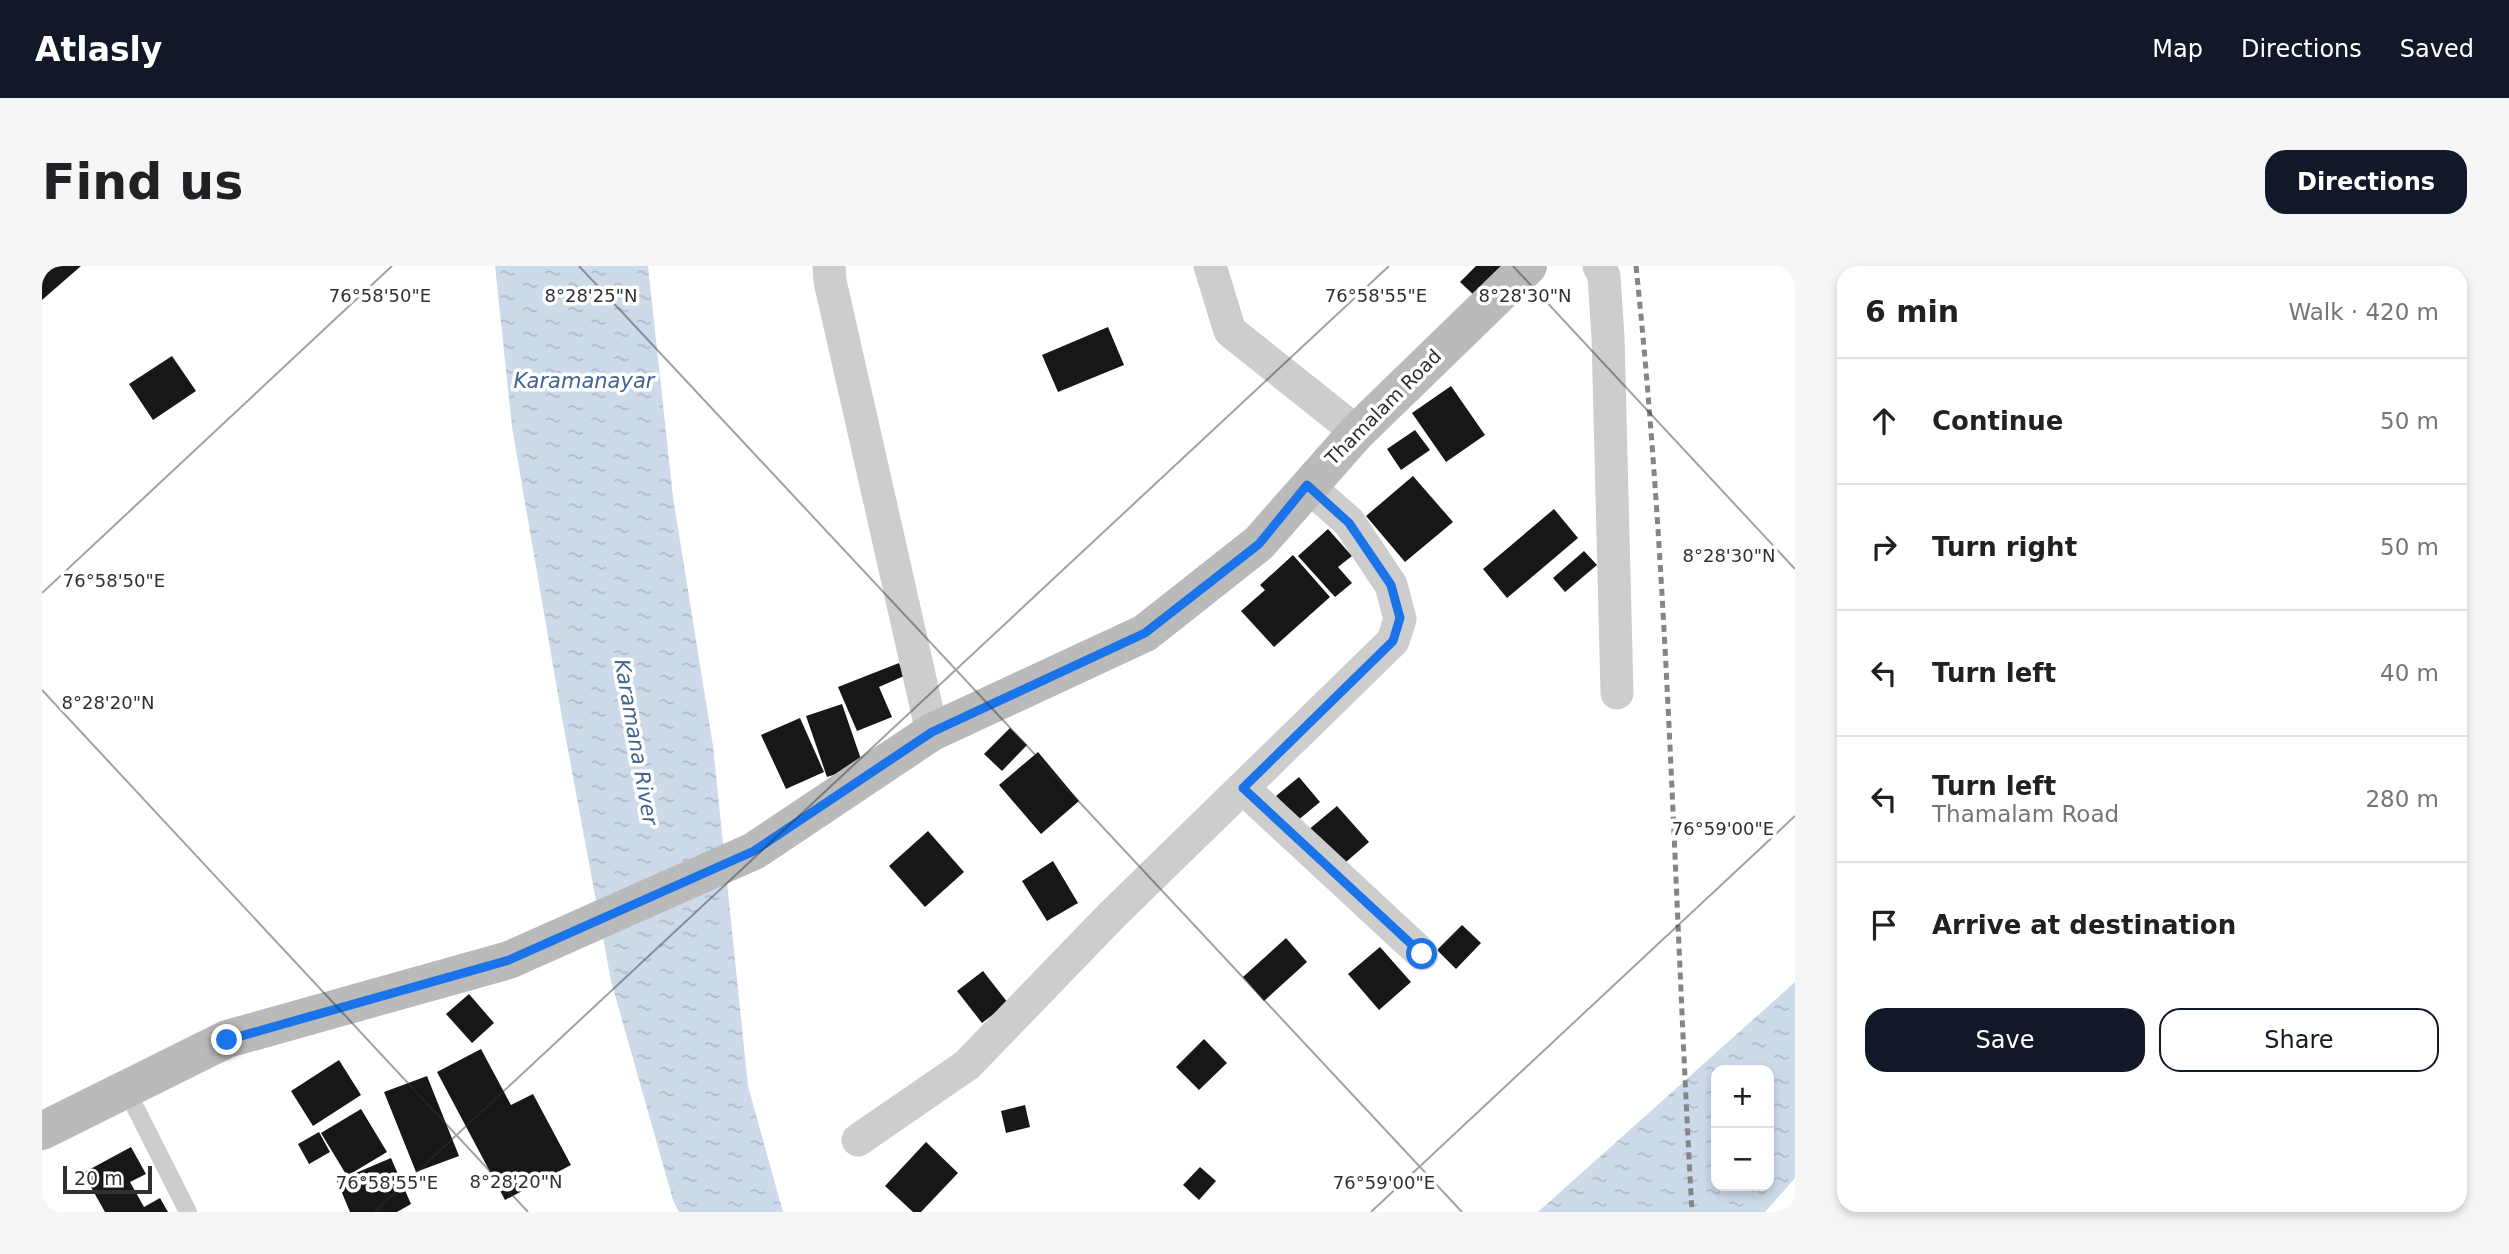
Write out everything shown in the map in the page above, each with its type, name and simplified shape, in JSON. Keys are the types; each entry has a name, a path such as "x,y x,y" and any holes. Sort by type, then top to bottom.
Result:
{"street":[{"path":"830,266 830,281 932,732"},
{"path":"1210,266 1230,331 1357,432"},
{"name":"Thamalam Road","path":"42,1131 227,1040 509,960 754,851 932,732 1145,633 1259,544 1307,485 1357,432 1528,266"},
{"path":"1599,266 1604,276 1608,337 1617,693"},
{"path":"858,1140 967,1065 1112,915 1393,641 1400,618 1391,585 1349,523 1307,485"},
{"path":"1243,788 1422,954"}],"lane":[{"path":"126,1089 188,1212"}],"water":[{"name":"Karamanayar","path":"495,266 648,266 673,497 713,746 748,1086 783,1212 679,1212 673,1200 611,981 512,427"},
{"path":"1795,982 1795,1178 1765,1212 1538,1212"}],"building":[{"path":"42,266 81,266 42,300"},
{"path":"1476,266 1509,266 1477,298 1460,282"},
{"path":"1108,327 1124,365 1058,392 1042,355"},
{"path":"172,356 196,391 153,420 129,384"},
{"path":"1451,386 1485,435 1446,462 1412,413"},
{"path":"1415,430 1430,450 1401,470 1387,449"},
{"path":"1413,476 1453,522 1405,562 1366,516"},
{"path":"1554,509 1578,538 1507,598 1483,569"},
{"path":"1328,529 1352,556 1338,567 1352,583 1335,597 1298,556"},
{"path":"1584,551 1597,565 1565,592 1553,578"},
{"path":"1293,555 1330,597 1274,647 1241,611 1265,590 1260,585"},
{"path":"899,663 904,676 879,687 892,717 857,731 838,687"},
{"path":"842,704 863,765 827,777 806,716"},
{"path":"800,718 824,772 786,789 761,735"},
{"path":"1010,728 1027,745 1002,771 984,754"},
{"path":"1038,752 1079,801 1041,834 999,785"},
{"path":"1299,777 1320,802 1297,821 1276,796"},
{"path":"1337,806 1369,842 1339,868 1307,831"},
{"path":"928,831 964,872 925,907 889,866"},
{"path":"1053,861 1078,903 1047,921 1022,881"},
{"path":"1462,925 1481,943 1456,969 1437,950"},
{"path":"1286,938 1307,962 1264,1001 1243,977"},
{"path":"1380,947 1411,982 1379,1010 1348,974"},
{"path":"983,971 1008,1003 982,1023 957,991"},
{"path":"469,994 494,1023 472,1043 446,1014"},
{"path":"1204,1039 1227,1063 1199,1090 1176,1067"},
{"path":"481,1049 511,1105 533,1094 571,1165 505,1200 437,1072"},
{"path":"339,1060 361,1095 313,1126 291,1091"},
{"path":"427,1076 459,1156 416,1172 384,1092"},
{"path":"1025,1105 1030,1127 1006,1133 1001,1111"},
{"path":"361,1109 387,1152 347,1176 321,1133"},
{"path":"319,1132 330,1152 309,1164 298,1144"},
{"path":"926,1142 958,1173 921,1212 913,1212 885,1186"},
{"path":"131,1147 146,1174 130,1182 144,1207 160,1198 168,1212 105,1212 83,1173"},
{"path":"391,1158 411,1204 397,1212 350,1212 337,1181"},
{"path":"1200,1167 1216,1181 1199,1200 1183,1185"}],"railway":[{"path":"1636,266 1663,620 1692,1212"}],"route":[{"path":"227,1040 509,960 754,851 932,732 1145,633 1259,544 1307,485 1349,523 1391,585 1400,618 1393,641 1243,788 1422,954"}],"water label":[{"name":"Karamana River","path":"636,742"}]}
